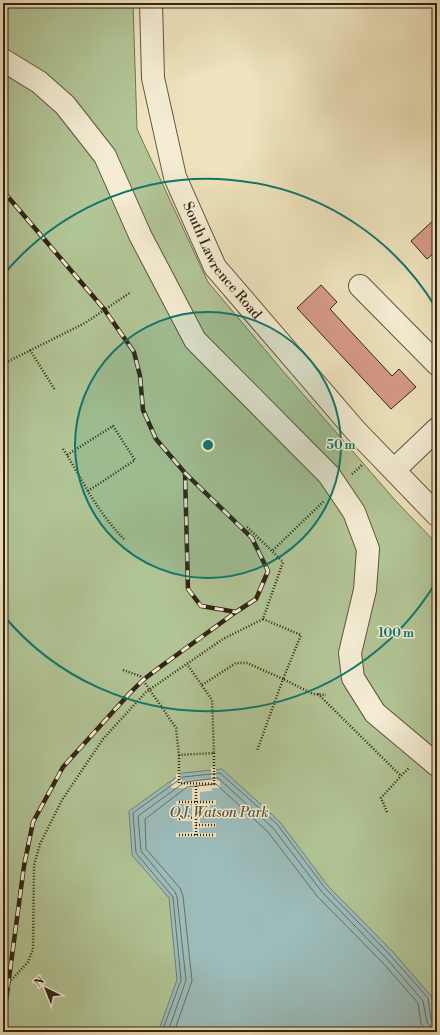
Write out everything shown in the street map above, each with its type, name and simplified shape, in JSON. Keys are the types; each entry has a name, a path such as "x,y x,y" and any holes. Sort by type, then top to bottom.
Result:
{"street":[{"name":"South Lawrence Road","path":"151,3 153,78 175,177 215,267 355,430 437,515"},
{"path":"3,60 39,82 65,105 101,150 140,235 195,340 329,475 354,512 368,549 365,590 350,653 353,678 375,713 431,760"},
{"path":"360,286 437,364"},
{"path":"394,470 437,429"}],"path":[{"path":"264,3 437,4"},
{"path":"3,364 84,323 131,292"},
{"path":"30,350 55,390"},
{"path":"67,455 113,426 135,460 88,491"},
{"path":"63,449 94,500 115,530 124,539"},
{"path":"272,551 363,463"},
{"path":"3,989 28,962 33,949 34,865 40,844 62,800 103,739 150,689 223,639 263,619 283,562 247,527"},
{"path":"257,751 283,679 301,635 263,619"},
{"path":"202,685 236,663 247,663 313,694 326,695"},
{"path":"123,670 140,676 176,728 178,784 214,784 212,700 187,664"},
{"path":"318,694 401,776"},
{"path":"178,755 214,753"},
{"path":"387,812 381,798 401,776 431,760"},
{"path":"196,784 196,834"},
{"path":"179,802 215,802"},
{"path":"179,819 214,815"},
{"path":"196,825 215,825"},
{"path":"179,835 214,835"}],"green space":[{"name":"O.J. Watson Park","path":"3,3 133,3 137,129 208,282 395,500 437,544 437,1032 3,1032"}],"water":[{"path":"222,769 280,822 328,886 394,953 432,997 437,1032 158,1032 177,980 169,898 132,855 129,811 182,773"}],"pier":[{"path":"216,767 216,778 217,781 220,781 220,788 212,788 212,791 200,792 200,801 216,800 216,805 200,805 200,813 216,814 216,817 200,818 200,823 216,823 216,827 199,828 199,833 216,833 216,837 176,837 176,833 193,832 192,821 177,821 177,816 192,816 192,804 176,804 176,801 192,800 192,788 171,788 172,782 176,779 176,774 180,771 180,778 182,778 182,781 210,780 211,768"}],"building":[{"path":"437,217 437,250 427,259 411,241"},
{"path":"321,285 337,302 330,309 392,376 399,369 416,387 391,409 297,308"}],"railway":[{"path":"3,191 104,309 134,352 140,376 143,410 156,439 185,473 252,538 268,571 256,599 236,612 201,606 188,589 185,473"},
{"path":"3,1023 24,866 33,822 63,767 143,680 236,612"}]}
